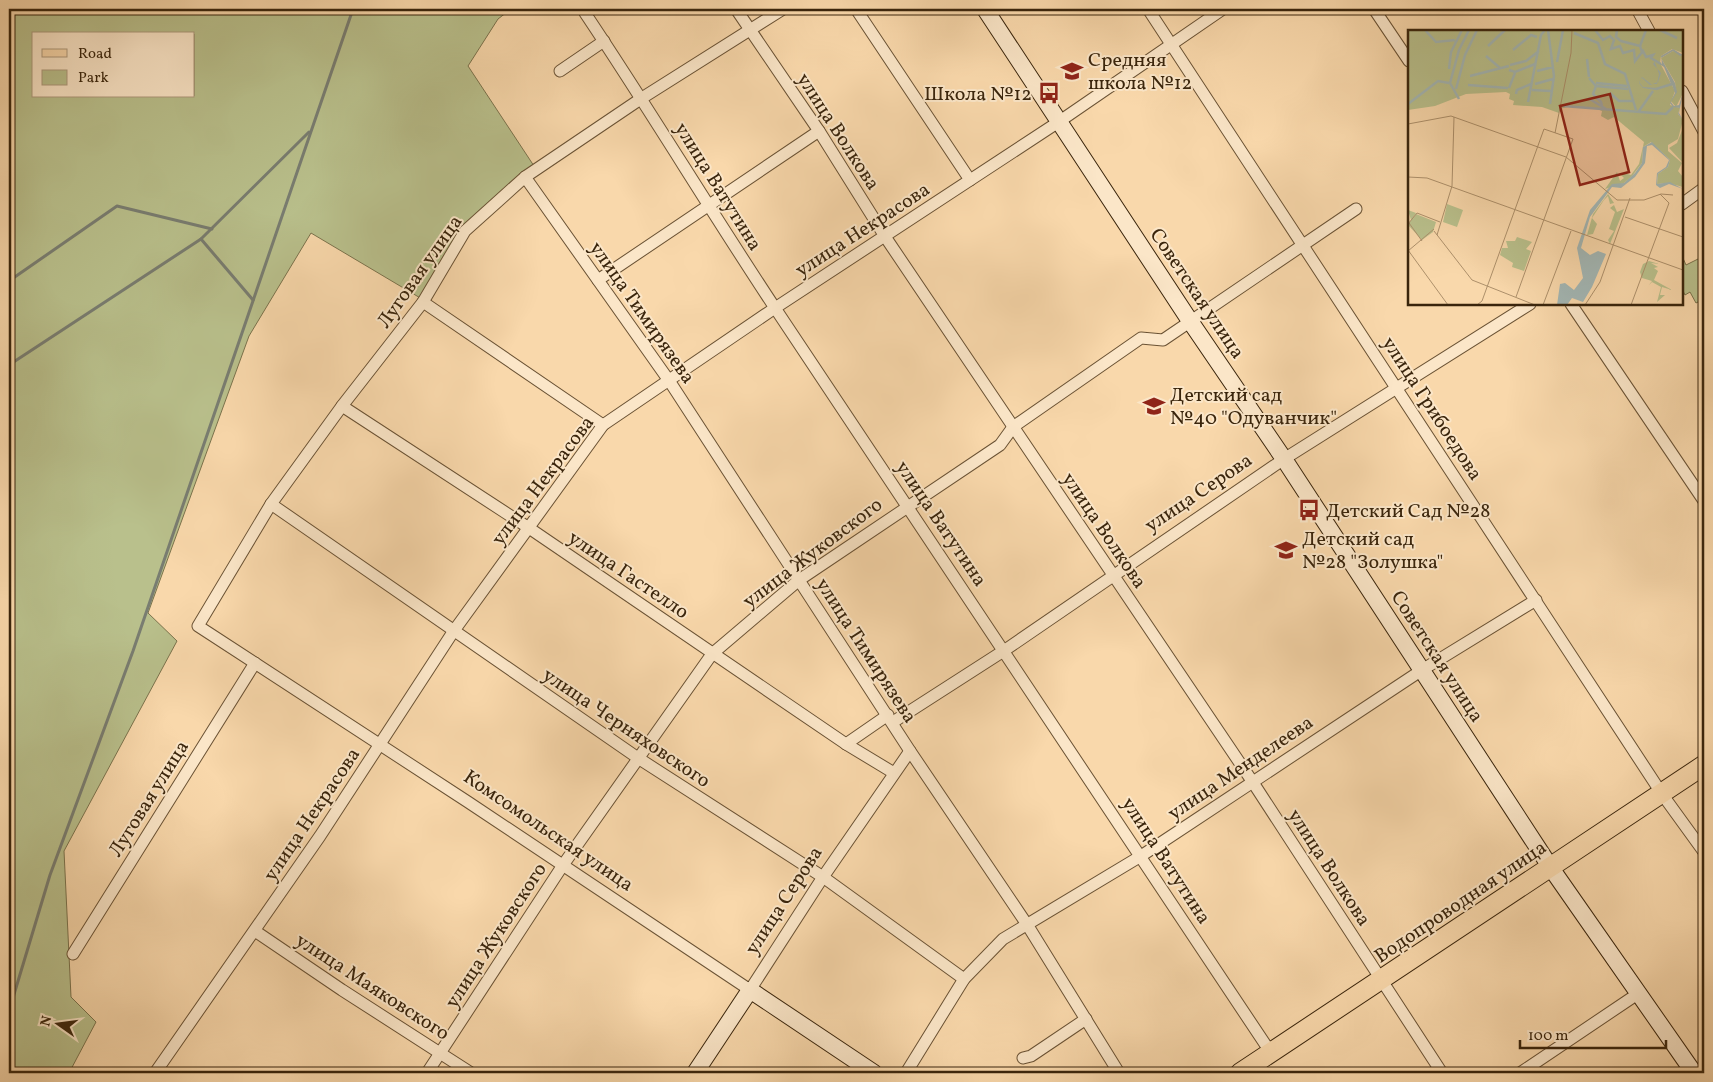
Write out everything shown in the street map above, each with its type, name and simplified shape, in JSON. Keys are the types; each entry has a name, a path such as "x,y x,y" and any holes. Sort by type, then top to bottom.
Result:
{"main road":[{"name":"Водопроводная улица","path":"1240,1073 1704,765"}],"street":[{"name":"улица Волкова","path":"736,9 818,131 886,238 1252,781 1380,981 1442,1073"},
{"name":"Луговая улица","path":"198,626 271,504 342,406 423,302 466,231 525,177 642,98 783,9"},
{"path":"856,9 970,180"},
{"name":"Советская улица","path":"985,9 1190,321 1284,459 1551,868 1694,1073"},
{"name":"улица Грибоедова","path":"1148,9 1398,388 1662,794 1704,852"},
{"name":"улица Некрасова","path":"155,1073 381,744 453,632 603,425 670,382 775,308 886,238 1223,9"},
{"path":"1374,9 1408,60"},
{"path":"1637,9 1648,30"},
{"name":"улица Ватутина","path":"585,13 642,98 708,206 775,308 1005,650 1271,1053"},
{"path":"560,71 604,42"},
{"path":"1683,93 1704,132"},
{"path":"598,280 818,131"},
{"name":"улица Тимирязева","path":"525,177 670,382 910,751 1028,926 1119,1073"},
{"path":"1683,203 1704,188"},
{"name":"улица Жуковского","path":"427,1073 563,865 712,654 799,580 1000,445 1013,427 1141,338 1163,340 1356,209"},
{"path":"423,302 603,425"},
{"name":"улица Серова","path":"846,744 1005,650 1284,459 1528,305"},
{"path":"1572,305 1704,501"},
{"name":"улица Гастелло","path":"342,406 529,528 846,744 894,773"},
{"name":"улица Черняховского","path":"271,504 453,632 638,758 823,877 964,979"},
{"name":"улица Менделеева","path":"906,1073 964,979 1003,939 1028,926 1141,856 1422,670 1536,600"},
{"name":"Комсомольская улица","path":"198,626 381,744 874,1073"},
{"name":"Луговая улица","path":"73,954 254,663"},
{"name":"улица Серова","path":"695,1073 823,877 910,751"},
{"name":"улица Маяковского","path":"255,930 342,990 471,1073"},
{"path":"1520,1073 1639,993"},
{"path":"1023,1058 1031,1056 1086,1019"}],"green space":[{"path":"9,9 511,9 498,19 468,66 534,166 463,230 422,299 311,233 249,336 148,613 177,641 64,851 71,997 96,1022 69,1073 21,1073 9,1067"},
{"path":"1704,256 1704,299 1696,303 1690,292 1685,295 1683,291 1683,258 1686,265"}],"waterway":[{"path":"9,1011 50,875 133,651 353,9"},
{"path":"9,365 201,239 309,132"},
{"path":"9,281 117,206 212,229"},
{"path":"201,239 253,300"}],"place":[{"name":"Средняя школа №12","path":"1072,71"},
{"name":"Школа №12","path":"1049,93"},
{"name":"Детский сад №40 \"Одуванчик\"","path":"1154,406"},
{"name":"Детский Сад №28","path":"1309,510"},
{"name":"Детский сад №28 \"Золушка\"","path":"1286,550"}]}
